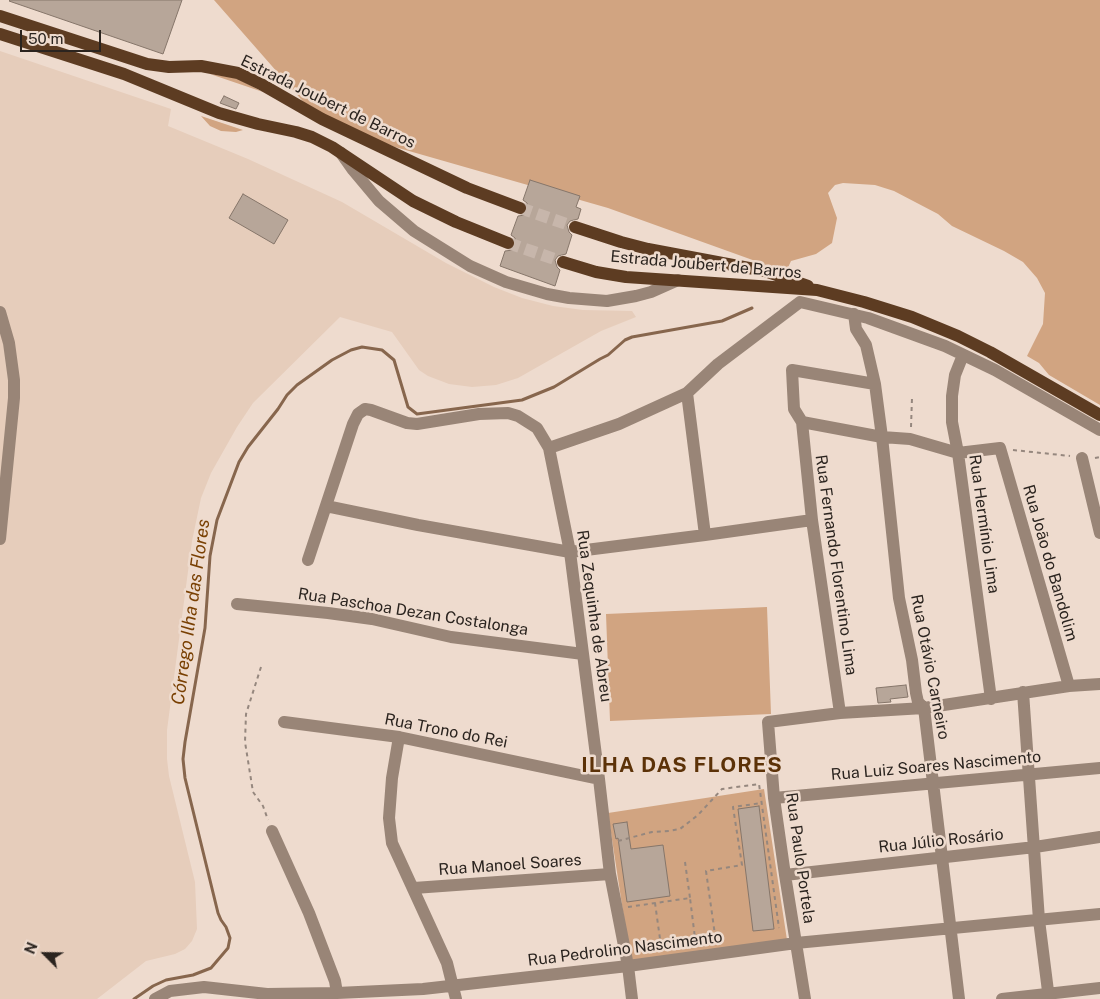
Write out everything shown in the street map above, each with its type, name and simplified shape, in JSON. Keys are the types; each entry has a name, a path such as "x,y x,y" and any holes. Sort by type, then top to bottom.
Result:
{"main road":[{"name":"Estrada Joubert de Barros","path":"0,16 147,64 169,67 201,66 238,74 261,84 330,123 467,188 520,208"},
{"path":"0,34 133,78 219,113 296,132 322,142 413,201 508,244"},
{"name":"Estrada Joubert de Barros","path":"575,227 642,248 765,271 817,290 888,309 958,336 990,352 1100,415"},
{"name":"Estrada Joubert de Barros","path":"563,262 611,274 817,290"}],"street":[{"path":"341,153 379,201 414,231 470,266 506,282 547,294 581,300 607,301 651,292 678,280"},
{"path":"548,448 619,424 687,393 718,364 800,302 854,314 904,330 963,355 995,370 1100,430"},
{"path":"0,312 9,343 14,389 0,539"},
{"name":"Rua Otávio Carneiro","path":"854,314 856,329 866,346 875,384 899,598 912,660 918,702 924,708 959,999"},
{"name":"Rua Hermínio Lima","path":"963,355 954,375 952,422 958,453 991,699"},
{"name":"Rua Fernando Florentino Lima","path":"840,713 812,520 802,422 794,410 792,370 875,384"},
{"path":"687,393 705,536"},
{"name":"Rua Zequinha de Abreu","path":"326,506 352,424 358,414 365,409 407,423 430,424 479,414 508,413 518,416 537,428 548,448 570,552 610,874 628,966 632,999"},
{"path":"802,422 882,437 910,439 958,453 1000,448"},
{"name":"Rua João do Bandolim","path":"1000,448 1069,686"},
{"path":"1082,458 1100,533"},
{"path":"308,560 326,506 418,525 570,552 705,536 812,520"},
{"name":"Rua Paschoa Dezan Costalonga","path":"237,604 372,619 451,637 583,654"},
{"path":"840,713 924,708 991,699 1023,692 1100,684"},
{"path":"1023,692 1039,920 1049,996"},
{"name":"Rua Paulo Portela","path":"805,999 774,798 768,722 840,713"},
{"name":"Rua Trono do Rei","path":"284,722 399,737 599,779"},
{"path":"399,737 392,778 390,818 392,843 447,963 456,999"},
{"name":"Rua Luiz Soares Nascimento","path":"774,798 1100,768"},
{"path":"272,831 315,927 335,981 337,993"},
{"name":"Rua Júlio Rosário","path":"785,876 1100,838"},
{"name":"Rua Manoel Soares","path":"414,888 610,874"},
{"name":"Rua Pedrolino Nascimento","path":"155,999 170,991 204,987 267,994 337,993 423,988 628,966 796,943 1100,914"},
{"path":"1002,999 1049,996 1100,988"}],"path":[{"path":"910,439 912,398"},
{"path":"1000,448 1082,458 1100,458"},
{"path":"261,667 246,714 245,742 253,792 262,806 272,831"},
{"path":"616,841 652,832 680,828 698,815 722,790 759,784 779,928"},
{"path":"685,862 695,938 715,935 706,871 742,865 734,807 762,803"},
{"path":"626,907 690,898"},
{"path":"632,950 661,946 654,903"}],"shaded area":[{"path":"214,0 1100,0 1100,405 1049,375 1039,363 1027,356 1043,324 1045,293 1037,278 1023,262 952,226 938,214 894,191 875,185 843,183 835,185 828,193 837,218 832,243 816,254 791,261 786,272 608,208 395,147 314,114"},
{"path":"0,51 171,109 168,126 248,159 342,202 446,263 494,287 522,298 553,306 583,310 632,311 636,317 601,331 518,378 496,385 472,387 449,384 428,376 419,370 392,332 340,317 253,403 211,473 201,498 192,541 167,730 169,776 195,882 197,929 192,941 185,949 175,954 146,961 97,999 0,999"},
{"path":"210,74 236,78 263,92"},
{"path":"201,116 243,130 236,132 221,131 210,126"},
{"path":"767,607 771,714 610,721 606,614"},
{"path":"764,789 787,940 631,964 608,813"}],"building":[{"path":"10,0 182,0 163,54"},
{"path":"224,96 239,103 236,109 220,103"},
{"path":"530,180 580,196 576,207 581,209 578,219 570,221 567,225 572,235 566,254 558,256 555,260 560,270 555,286 500,266 505,251 513,250 516,246 515,238 511,235 518,216 525,215 528,210 527,203 523,200"},
{"path":"243,194 288,220 274,244 229,218"},
{"path":"906,685 908,697 890,699 891,702 878,703 876,688"},
{"path":"759,806 774,929 753,931 738,809"},
{"path":"627,822 631,849 663,845 670,896 627,902 618,838 616,839 613,824"}],"waterway":[{"name":"Córrego Ilha das Flores","path":"134,999 166,980 193,975 211,968 228,948 230,938 218,913 185,778 183,759 205,628 210,556 217,520 239,462 287,395 297,385 332,360 351,350 362,347 382,350 394,360 408,407 417,414 522,400 554,387 608,355 625,340 632,337 722,321 752,308"}],"tunnel":[{"path":"520,208 575,227"},
{"path":"508,243 563,262"}],"district":[{"name":"ILHA DAS FLORES","path":"682,766"}]}
